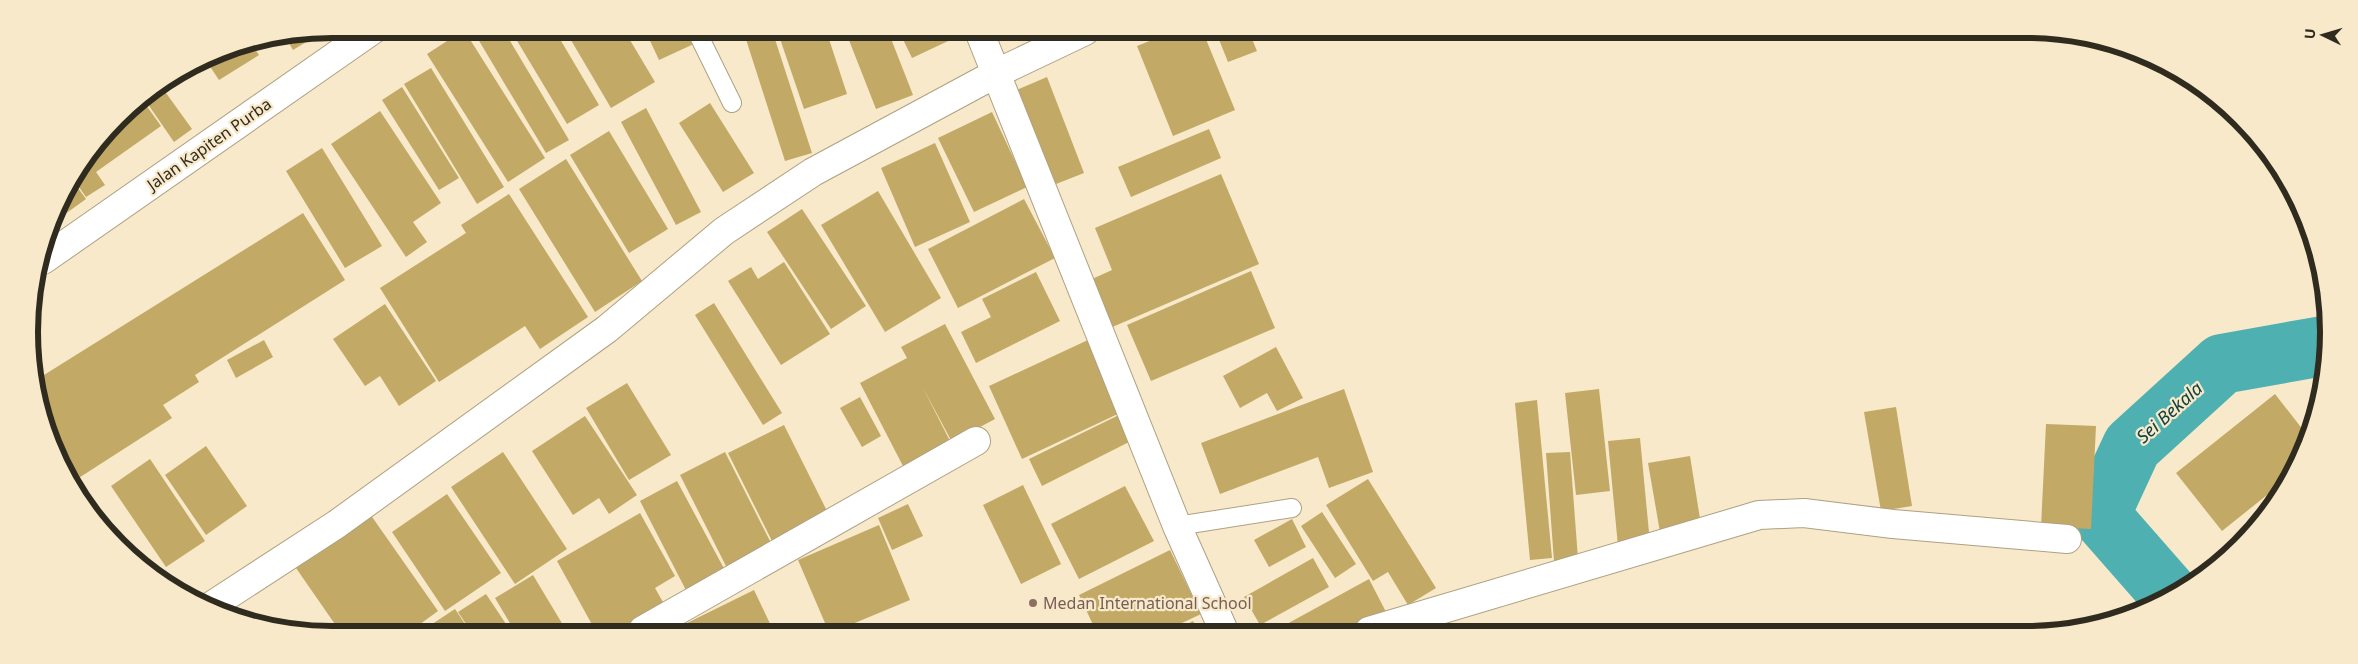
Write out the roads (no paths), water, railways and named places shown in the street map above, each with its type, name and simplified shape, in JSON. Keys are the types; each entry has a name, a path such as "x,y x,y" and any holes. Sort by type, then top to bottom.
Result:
{"street":[{"name":"Jalan Kapiten Purba","path":"48,257 361,38"},
{"path":"982,38 1177,526 1222,626"},
{"path":"216,603 337,524 599,335 732,226 813,172 995,74 1070,38"},
{"path":"650,626 976,441"},
{"path":"1389,626 1759,516 1804,513 1893,524 2067,539"}],"lane":[{"path":"700,38 732,103"},
{"path":"1177,526 1292,508"}],"waterway":[{"name":"Sei Bekala","path":"2166,591 2100,515 2132,446 2222,364 2320,347"}],"place":[{"name":"Medan International School","path":"1033,603"}]}
